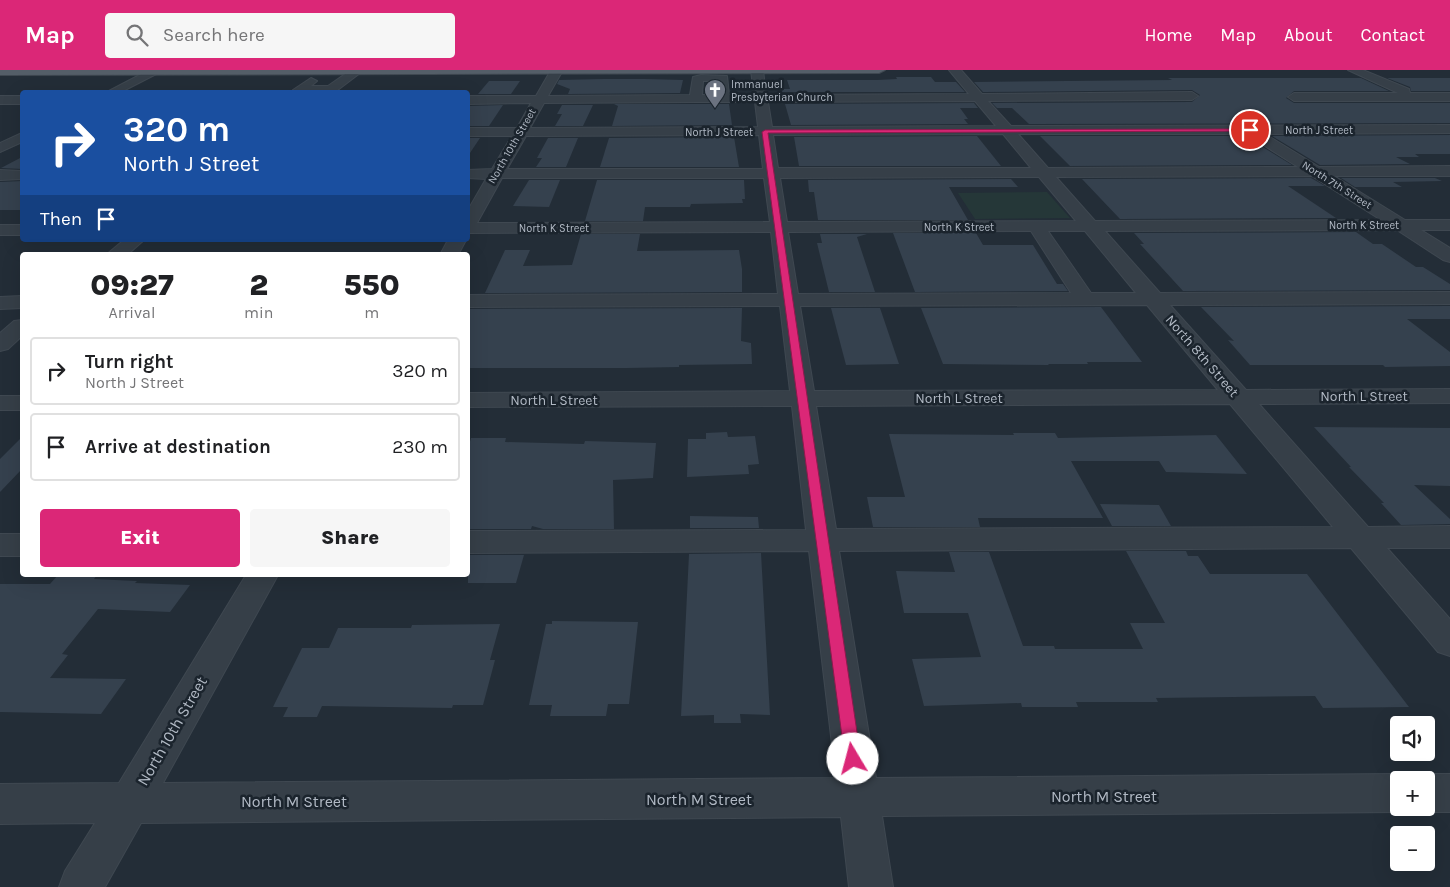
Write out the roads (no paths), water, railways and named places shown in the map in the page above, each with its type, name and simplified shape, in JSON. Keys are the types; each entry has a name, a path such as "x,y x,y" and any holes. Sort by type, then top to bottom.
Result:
{"main road":[{"path":"0,72 879,70"}],"street":[{"name":"North 10th Street","path":"470,220 557,70"},
{"path":"757,70 871,887"},
{"name":"North 8th Street","path":"956,70 1042,172 1450,642"},
{"path":"1354,70 1442,108"},
{"path":"117,90 156,71"},
{"path":"331,90 357,71"},
{"path":"696,99 697,79 723,78 723,99"},
{"path":"299,90 311,81"},
{"path":"128,85 158,84"},
{"path":"470,100 1192,96"},
{"path":"1294,96 1450,97"},
{"path":"0,100 20,100"},
{"path":"1353,118 1377,130"},
{"name":"North J Street","path":"470,132 1450,129"},
{"name":"North 7th Street","path":"1250,130 1450,256"},
{"path":"0,133 20,133"},
{"path":"0,148 20,138"},
{"path":"470,174 1450,171"},
{"path":"0,175 20,175"},
{"name":"North K Street","path":"470,228 1450,225"},
{"path":"1036,226 1085,299"},
{"path":"0,230 20,230"},
{"path":"120,252 132,242"},
{"path":"470,301 1450,298"},
{"path":"0,302 20,302"},
{"path":"0,344 20,328"},
{"name":"North L Street","path":"470,400 1450,396"},
{"path":"0,403 20,402"},
{"path":"470,542 1450,537"},
{"path":"0,545 20,544"},
{"name":"North 10th Street","path":"81,887 261,577"},
{"name":"North M Street","path":"0,804 1390,793"},
{"path":"1435,793 1450,793"}],"place":[{"name":"Immanuel Presbyterian Church","path":"715,109"}]}
